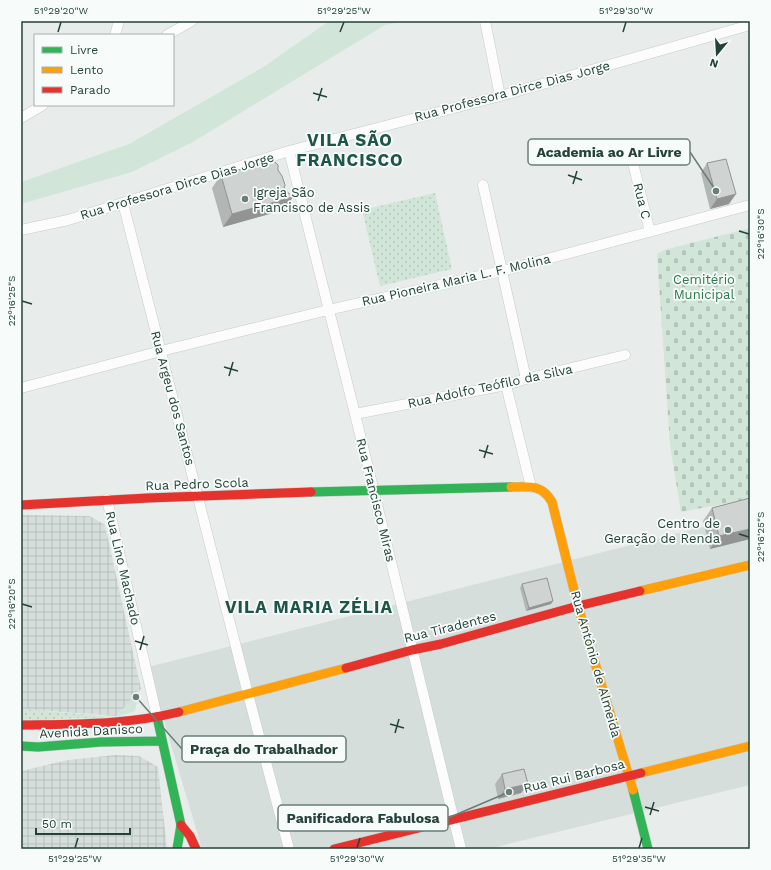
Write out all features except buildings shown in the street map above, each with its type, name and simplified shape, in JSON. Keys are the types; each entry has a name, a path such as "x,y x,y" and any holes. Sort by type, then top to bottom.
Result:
{"main road":[{"name":"Rua Pedro Scola","path":"21,505 107,499 531,487"},
{"name":"Rua Antônio de Almeida","path":"531,487 544,491 552,502 578,606 629,776 648,849"},
{"name":"Rua Tiradentes","path":"157,717 412,650 441,644 578,606 750,565"},
{"name":"Avenida Danisco","path":"21,725 91,724 157,717"},
{"name":"Rua Lino Machado","path":"157,717 181,825 176,849"},
{"name":"Avenida Danisco","path":"21,746 162,741"},
{"name":"Rua Rui Barbosa","path":"334,849 750,746"},
{"name":"Rua Lino Machado","path":"181,825 187,829 196,849"}],"street":[{"path":"115,34 119,21"},
{"path":"169,34 192,21"},
{"path":"485,21 500,96"},
{"name":"Rua Professora Dirce Dias Jorge","path":"21,230 68,220 123,204 289,151 500,96 750,25"},
{"path":"21,118 41,106"},
{"name":"Rua C","path":"629,147 650,232"},
{"name":"Rua Francisco Miras","path":"289,151 461,849"},
{"path":"483,185 526,379"},
{"name":"Rua Argeu dos Santos","path":"123,204 289,849"},
{"name":"Rua Pioneira Maria L. F. Molina","path":"21,388 161,351 328,310 502,271 750,205"},
{"name":"Rua Adolfo Teófilo da Silva","path":"355,414 506,385 625,356"},
{"path":"506,385 531,487"},
{"name":"Rua Lino Machado","path":"107,499 157,717"},
{"path":"21,752 38,746"}],"shaded area":[{"path":"21,515 90,516 105,525 141,689 116,716 21,709"},
{"path":"750,515 750,785 488,849 202,849 148,667"},
{"path":"115,755 139,756 158,767 167,849 21,849 21,771 68,760"}],"green space":[{"path":"329,21 406,21 385,25 193,142 132,172 21,204 21,182 129,144 265,66"},
{"path":"435,193 452,269 380,286 362,210"},
{"name":"Cemitério Municipal","path":"750,228 750,499 681,512 670,445 657,254 664,250"},
{"path":"140,689 135,711 116,717"},
{"path":"21,709 116,717 21,720"}],"traffic: fast":[{"path":"311,492 511,487"},
{"path":"157,717 181,825 177,849"},
{"path":"21,746 38,747 101,742 162,741"},
{"path":"633,790 648,849"}],"traffic: slow":[{"path":"511,487 529,487 539,489 544,492 552,502 578,606 633,790"},
{"path":"640,591 750,565"},
{"path":"179,712 346,668"},
{"path":"641,773 750,746"}],"traffic: jam":[{"path":"21,505 148,498 311,492"},
{"path":"346,668 640,591"},
{"path":"21,725 120,722 179,712"},
{"path":"334,849 641,773"},
{"path":"181,825 190,836 196,849"}],"place":[{"name":"Academia ao Ar Livre","path":"716,191"},
{"name":"Igreja São Francisco de Assis","path":"245,199"},
{"name":"Centro de Geração de Renda","path":"728,530"},
{"name":"Praça do Trabalhador","path":"136,697"},
{"name":"Panificadora Fabulosa","path":"509,792"}],"district":[{"name":"VILA SÃO FRANCISCO","path":"350,150"},
{"name":"VILA MARIA ZÉLIA","path":"309,607"}]}
